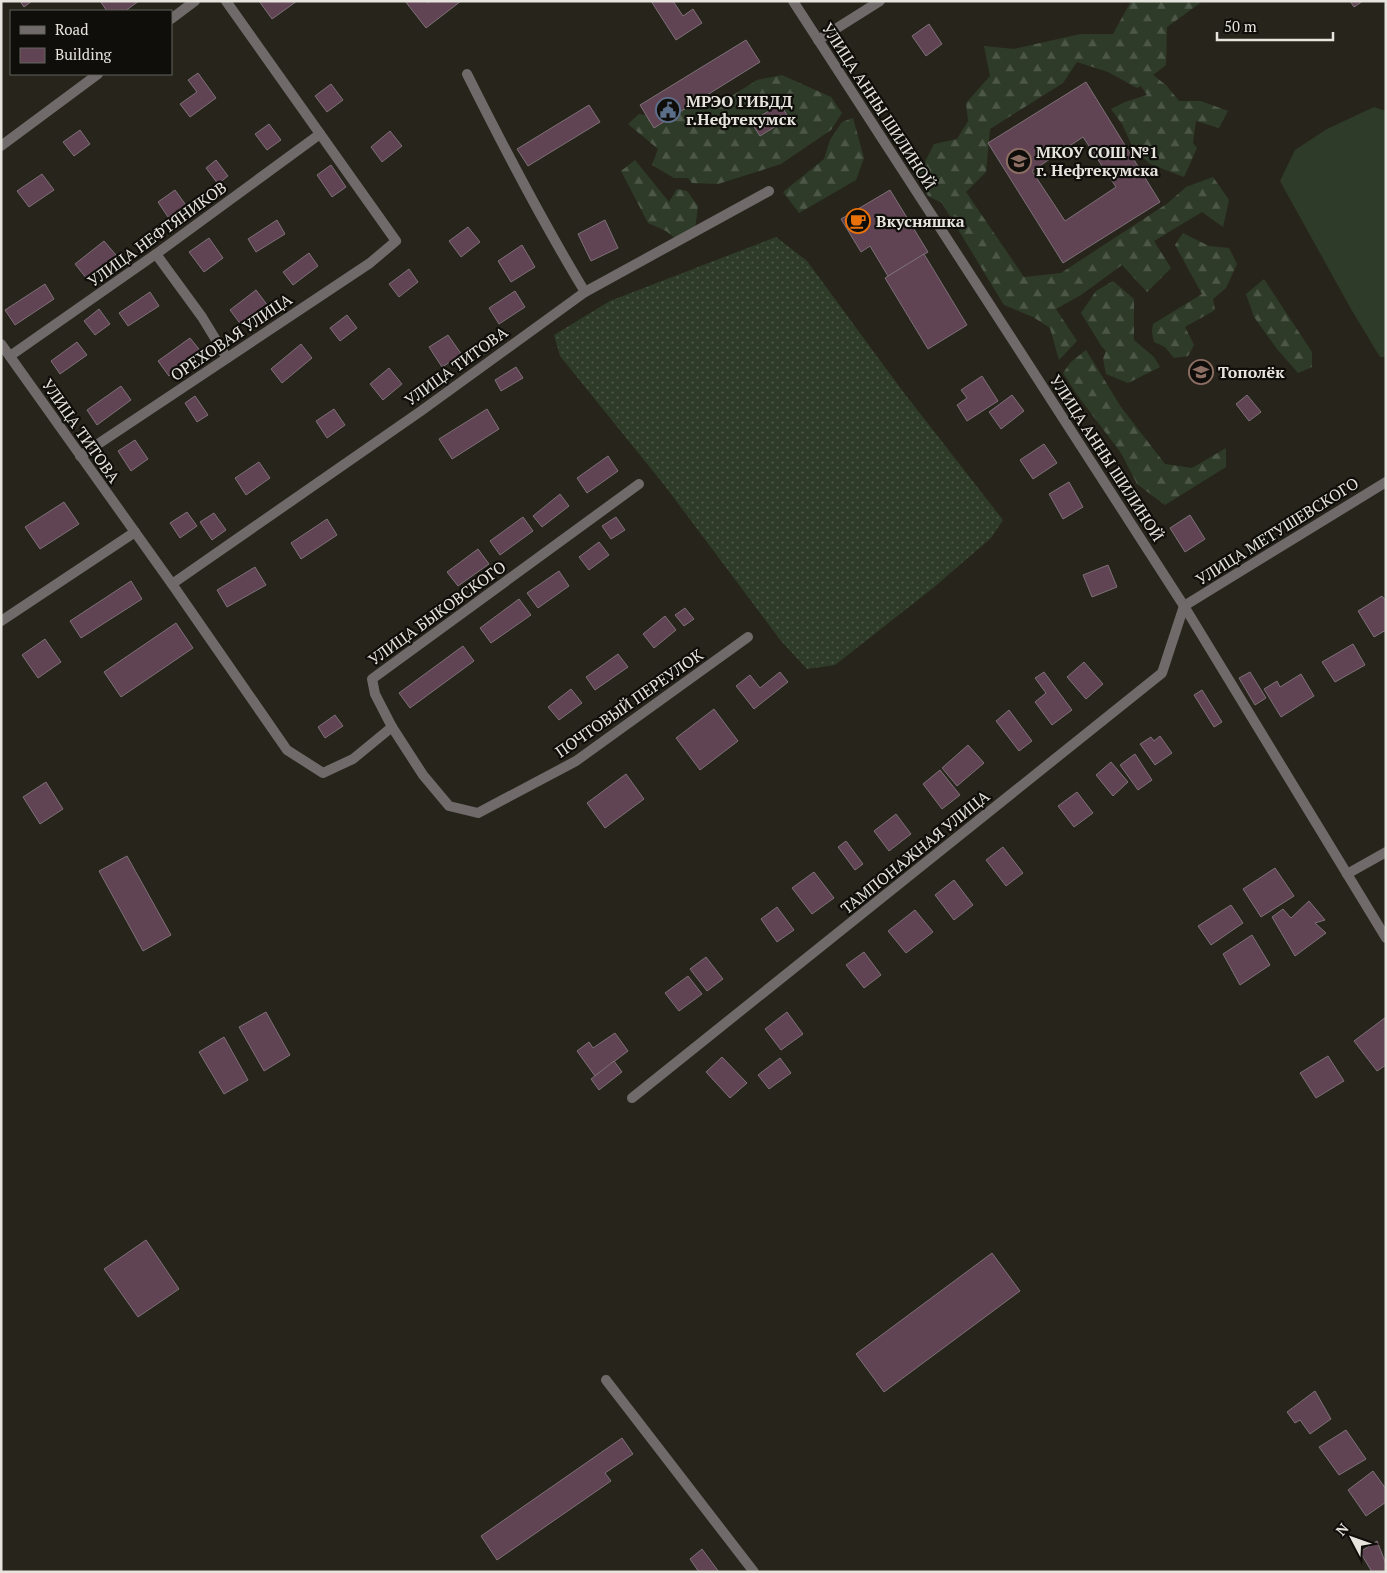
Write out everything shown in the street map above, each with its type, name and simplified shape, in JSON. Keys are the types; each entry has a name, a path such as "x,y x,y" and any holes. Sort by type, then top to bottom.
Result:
{"street":[{"path":"172,18 195,1"},
{"path":"226,1 320,134"},
{"name":"УЛИЦА АННЫ ШИЛИНОЙ","path":"793,1 1184,606 1386,938"},
{"path":"818,40 880,1"},
{"path":"467,74 513,166 558,248 585,292"},
{"path":"1,146 97,75"},
{"name":"ОРЕХОВАЯ УЛИЦА","path":"80,456 370,263 396,241 320,134"},
{"name":"УЛИЦА НЕФТЯНИКОВ","path":"10,356 156,254 320,134"},
{"name":"УЛИЦА ТИТОВА","path":"172,584 421,411 585,292 769,191"},
{"path":"156,254 202,317 227,358"},
{"name":"УЛИЦА ТИТОВА","path":"1,344 172,584 287,750 323,773 354,759 392,727"},
{"name":"УЛИЦА МЕТУШЕВСКОГО","path":"1184,606 1386,482"},
{"name":"УЛИЦА БЫКОВСКОГО","path":"392,727 375,694 372,679 640,484"},
{"path":"1,621 135,532"},
{"name":"ТАМПОНАЖНАЯ УЛИЦА","path":"632,1098 1162,672 1184,606"},
{"name":"ПОЧТОВЫЙ ПЕРЕУЛОК","path":"392,727 422,775 449,806 478,814 576,762 748,637"},
{"path":"1347,874 1386,852"},
{"path":"606,1380 754,1572"}],"green space":[{"path":"1131,1 1203,1 1167,27 1166,65 1153,75 1166,85 1179,101 1201,101 1228,111 1219,128 1196,121 1193,143 1197,148 1184,177 1150,164 1133,148 1122,124 1111,109 1147,95 1141,86 1137,88 1108,72 1077,62 1063,83 990,129 986,172 966,192 1024,277 1061,273 1168,203 1186,187 1213,177 1229,200 1223,227 1202,212 1154,241 1171,268 1147,292 1122,265 1081,295 1056,309 1077,341 1059,360 1050,328 1033,317 1004,305 942,203 928,196 909,161 924,164 934,144 957,139 968,121 966,103 990,76 984,46 1014,49 1080,34 1113,34"},
{"path":"782,75 831,97 842,113 831,130 781,164 718,184 692,183 688,178 674,178 652,165 658,149 628,124 639,114 675,120 689,99 708,102 711,109 757,80","holes":["779,104 788,118 752,122"]},
{"path":"1374,107 1386,111 1386,357 1380,357 1351,309 1280,181 1295,150 1327,129"},
{"path":"853,118 864,158 856,180 799,213 783,192 824,159 830,140 842,122"},
{"path":"635,160 669,202 677,189 687,191 698,206 694,238 681,243 666,231 648,223 621,171"},
{"path":"1183,233 1209,246 1229,248 1237,264 1226,288 1213,299 1215,310 1185,327 1194,345 1188,356 1174,358 1165,347 1154,342 1152,332 1153,324 1202,294 1175,245"},
{"path":"776,237 807,261 901,389 1003,520 991,538 933,588 835,665 807,669 781,641 665,486 560,356 554,335 610,301"},
{"path":"1264,279 1312,352 1312,367 1298,373 1277,349 1254,317 1246,294"},
{"path":"1113,281 1134,299 1134,340 1154,357 1160,367 1128,383 1106,374 1103,359 1106,351 1081,313 1096,291"},
{"path":"1086,350 1121,407 1165,464 1192,468 1226,448 1226,467 1165,505 1137,484 1121,453 1063,373 1071,362"}],"building":[{"path":"20,1 32,1 24,7"},
{"path":"100,1 139,1 126,10 106,10"},
{"path":"259,1 297,1 272,19"},
{"path":"405,1 427,1 428,3 429,1 461,1 426,28"},
{"path":"651,1 673,1 683,16 693,9 702,23 676,40"},
{"path":"1350,1 1363,1 1354,7"},
{"path":"929,24 942,44 926,56 912,36"},
{"path":"746,40 760,62 654,128 640,105"},
{"path":"198,73 216,98 190,117 180,104 197,92 188,80"},
{"path":"1086,82 1160,202 1063,263 988,143","holes":["1083,137 1116,187 1065,221 1032,171"]},
{"path":"331,84 343,100 327,112 315,96"},
{"path":"780,104 789,118 760,136 751,122"},
{"path":"589,105 600,122 528,166 517,149"},
{"path":"269,124 281,140 267,150 255,134"},
{"path":"80,130 90,144 74,156 63,142"},
{"path":"390,131 402,146 382,162 371,147"},
{"path":"216,160 228,176 218,184 206,168"},
{"path":"331,165 346,187 332,197 317,175"},
{"path":"42,174 54,190 29,207 17,191"},
{"path":"175,190 188,208 170,220 158,202"},
{"path":"890,190 928,252 888,276 870,246 861,252 841,219"},
{"path":"277,220 285,234 256,252 248,239"},
{"path":"605,220 618,248 591,261 578,234"},
{"path":"468,227 480,242 461,257 449,241"},
{"path":"209,238 223,258 204,272 189,252"},
{"path":"104,241 116,255 87,279 75,264"},
{"path":"522,245 535,267 511,282 498,261"},
{"path":"309,253 318,266 293,285 283,272"},
{"path":"924,254 967,325 928,349 885,278"},
{"path":"409,269 418,282 399,297 389,284"},
{"path":"45,284 54,299 15,325 5,310"},
{"path":"256,290 268,306 242,326 230,310"},
{"path":"515,291 525,307 499,324 489,308"},
{"path":"150,292 159,306 128,326 119,313"},
{"path":"99,309 110,324 95,335 84,321"},
{"path":"347,315 357,328 340,341 330,328"},
{"path":"448,335 462,355 442,367 429,347"},
{"path":"190,338 202,353 169,376 158,361"},
{"path":"77,342 87,355 60,374 51,361"},
{"path":"301,344 312,358 282,383 271,369"},
{"path":"516,367 523,378 501,391 495,380"},
{"path":"389,368 402,384 383,400 370,384"},
{"path":"982,376 998,401 967,421 957,405 967,398 961,390"},
{"path":"121,386 131,400 97,425 87,410"},
{"path":"1012,395 1024,411 1001,429 989,412"},
{"path":"1247,395 1261,412 1249,421 1236,404"},
{"path":"195,396 208,415 197,422 185,403"},
{"path":"334,409 345,425 327,438 316,421"},
{"path":"487,409 499,429 452,459 439,439"},
{"path":"135,440 148,459 131,471 118,451"},
{"path":"1044,444 1057,463 1033,479 1020,460"},
{"path":"608,456 618,471 587,493 577,478"},
{"path":"259,462 270,478 246,495 235,478"},
{"path":"1069,482 1083,507 1063,519 1049,494"},
{"path":"560,494 569,506 542,527 533,516"},
{"path":"64,502 79,524 40,549 25,527"},
{"path":"187,512 197,526 180,538 170,523"},
{"path":"214,513 226,530 212,540 200,522"},
{"path":"1190,515 1205,539 1185,552 1170,528"},
{"path":"523,517 533,531 500,555 490,541"},
{"path":"616,517 625,530 611,539 602,526"},
{"path":"327,519 337,535 301,559 291,543"},
{"path":"599,542 609,555 589,570 579,557"},
{"path":"478,549 489,564 458,586 447,572"},
{"path":"1108,565 1117,587 1092,597 1083,575"},
{"path":"255,567 266,585 227,607 217,590"},
{"path":"559,571 569,586 538,608 527,593"},
{"path":"131,581 142,599 81,638 70,621"},
{"path":"1382,596 1386,601 1386,630 1374,637 1358,611"},
{"path":"519,599 531,615 491,643 480,628"},
{"path":"685,608 694,619 684,626 675,615"},
{"path":"665,616 676,630 654,648 643,634"},
{"path":"176,623 193,648 121,697 104,672"},
{"path":"45,639 61,662 38,678 22,655"},
{"path":"1353,644 1365,665 1335,682 1322,662"},
{"path":"463,646 474,661 410,708 399,693"},
{"path":"618,654 628,667 595,690 586,677"},
{"path":"1084,662 1103,684 1086,699 1067,677"},
{"path":"780,672 788,682 754,709 736,686 750,675 760,688"},
{"path":"1044,672 1072,710 1052,725 1035,702 1046,693 1035,678"},
{"path":"1250,672 1266,698 1255,705 1239,678"},
{"path":"1301,674 1314,696 1281,717 1264,689 1277,681 1280,687"},
{"path":"571,689 582,703 559,720 548,707"},
{"path":"1202,690 1222,722 1214,727 1194,695"},
{"path":"714,709 738,741 700,770 676,738"},
{"path":"1009,710 1032,741 1019,751 996,721"},
{"path":"335,715 343,726 325,738 318,727"},
{"path":"1160,736 1172,753 1155,765 1140,744 1151,737 1154,741"},
{"path":"968,745 984,763 957,786 942,768"},
{"path":"1135,754 1152,780 1138,790 1120,765"},
{"path":"1111,762 1128,782 1113,796 1096,775"},
{"path":"940,770 960,795 942,809 923,784"},
{"path":"626,774 644,799 605,828 587,803"},
{"path":"46,782 63,809 40,824 23,797"},
{"path":"1077,792 1093,813 1074,827 1058,806"},
{"path":"896,814 911,834 889,851 874,831"},
{"path":"846,841 863,864 855,870 838,847"},
{"path":"1003,847 1023,873 1006,886 986,860"},
{"path":"127,856 171,935 143,951 99,871"},
{"path":"1275,868 1294,896 1261,917 1243,889"},
{"path":"814,872 834,898 812,914 792,888"},
{"path":"954,880 973,905 954,920 935,895"},
{"path":"1309,901 1325,920 1315,923 1326,933 1295,956 1272,917 1283,909 1291,918"},
{"path":"1231,905 1243,923 1211,945 1198,926"},
{"path":"777,907 794,930 777,942 761,919"},
{"path":"915,910 933,932 906,953 888,931"},
{"path":"1252,935 1270,965 1240,985 1223,954"},
{"path":"864,952 881,975 864,988 846,965"},
{"path":"706,957 723,979 707,991 690,969"},
{"path":"688,976 702,994 679,1011 665,993"},
{"path":"266,1012 290,1055 264,1071 239,1027"},
{"path":"787,1012 803,1034 781,1050 765,1029"},
{"path":"1386,1017 1386,1065 1377,1071 1354,1041"},
{"path":"615,1033 628,1051 595,1076 577,1051 589,1042 593,1048"},
{"path":"224,1037 248,1080 224,1094 199,1052"},
{"path":"1328,1056 1344,1081 1316,1098 1300,1073"},
{"path":"722,1057 747,1083 730,1098 706,1072"},
{"path":"780,1058 791,1073 769,1089 758,1075"},
{"path":"614,1061 622,1072 599,1090 591,1079"},
{"path":"146,1240 179,1289 138,1317 104,1269"},
{"path":"992,1253 1020,1291 884,1392 856,1354"},
{"path":"1315,1391 1331,1419 1310,1434 1300,1420 1295,1423 1287,1412"},
{"path":"1346,1430 1366,1459 1339,1475 1319,1447"},
{"path":"622,1438 633,1454 605,1473 611,1481 497,1560 481,1536"},
{"path":"1373,1471 1386,1489 1386,1502 1366,1516 1348,1490"},
{"path":"1377,1541 1386,1564 1386,1572 1372,1572 1360,1552"},
{"path":"702,1549 719,1572 699,1572 690,1559"}],"place":[{"name":"МРЭО ГИБДД г.Нефтекумск","path":"668,110"},
{"name":"МКОУ СОШ №1 г. Нефтекумска","path":"1019,161"},
{"name":"Вкусняшка","path":"858,221"},
{"name":"Тополёк","path":"1201,372"}]}
